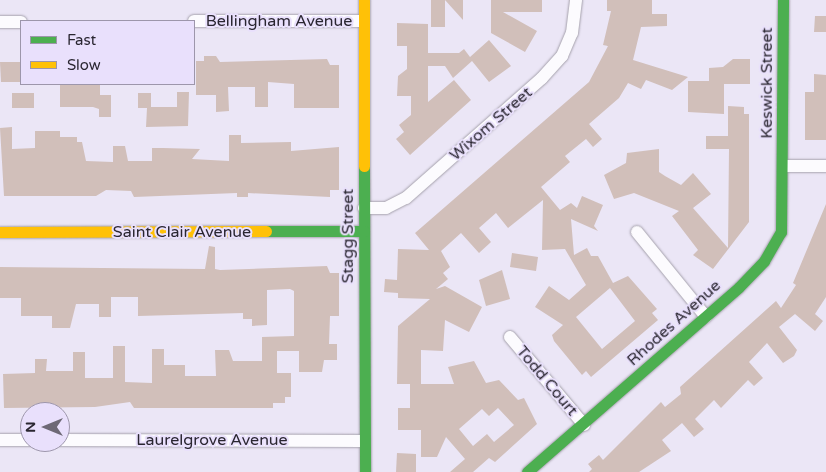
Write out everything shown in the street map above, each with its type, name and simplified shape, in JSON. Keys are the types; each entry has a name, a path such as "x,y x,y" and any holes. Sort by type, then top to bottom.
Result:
{"street":[{"name":"Stagg Street","path":"364,0 365,472"},
{"name":"Wixom Street","path":"364,208 386,208 406,198 542,78 562,56 572,33 576,0"},
{"name":"Keswick Street","path":"783,0 784,166"},
{"name":"Bellingham Avenue","path":"195,21 364,21"},
{"path":"0,22 20,22"},
{"path":"784,166 826,166"},
{"name":"Rhodes Avenue","path":"527,472 584,425 706,317 764,260 781,232 784,166"},
{"name":"Saint Clair Avenue","path":"0,232 364,232"},
{"path":"637,232 706,317"},
{"name":"Todd Court","path":"510,337 584,425"},
{"path":"0,440 20,440"},
{"name":"Laurelgrove Avenue","path":"70,440 364,441"}],"building":[{"path":"431,0 445,0 445,27 431,27"},
{"path":"445,0 463,0 463,20"},
{"path":"491,0 542,0 542,12 503,12 537,31 525,52 491,33"},
{"path":"607,0 652,0 652,14 667,14 667,26 641,27 633,60 688,77 672,90 646,80 641,89 628,83 619,98 589,124 602,139 593,147 586,139 565,156 570,162 541,187 560,210 571,203 577,208 582,196 603,205 594,226 598,231 571,219 574,255 587,248 591,256 598,256 613,283 628,276 657,309 652,313 658,320 591,377 586,371 582,375 554,341 552,335 563,325 535,307 549,286 569,300 586,285 565,249 542,250 543,200 508,228 496,213 479,228 491,242 479,253 461,233 441,251 450,267 443,273 448,279 436,289 445,286 482,307 469,332 445,320 443,351 421,350 421,384 454,384 448,367 474,361 486,383 499,380 518,400 524,398 537,424 495,462 489,458 473,472 450,472 465,459 446,437 437,457 421,457 421,430 398,430 398,408 410,408 410,384 397,384 398,326 430,299 398,298 398,293 384,292 385,279 397,280 398,249 429,250 415,233 589,82 608,46 603,45 611,11 607,11","holes":["610,288 635,321 602,349 576,317","498,408 514,425 494,442 487,434 473,446 459,429 482,409 489,416"]},
{"path":"815,16 826,16 826,32 814,32"},
{"path":"397,23 428,24 428,53 459,53 464,49 470,57 489,40 511,66 489,82 472,61 453,78 445,66 428,66 428,102 454,80 471,100 410,155 396,139 404,132 399,125 411,115 411,96 397,96 398,76 407,69 407,46 397,46"},
{"path":"204,56 216,56 220,62 327,59 330,65 339,65 339,108 294,108 294,84 268,82 268,107 255,107 255,87 228,87 229,111 216,112 216,95 196,95 196,61 204,61"},
{"path":"733,59 750,59 750,84 724,84 724,114 688,112 688,81 709,81 709,68 723,67"},
{"path":"0,62 20,62 20,82 1,82"},
{"path":"814,74 826,75 826,140 805,140 805,92 814,92"},
{"path":"60,85 100,85 100,95 111,95 111,117 99,117 99,109 93,107 60,107"},
{"path":"177,92 189,92 188,126 146,127 147,108 138,108 138,93 151,93 151,107 177,107"},
{"path":"12,93 34,93 34,108 12,108"},
{"path":"728,106 744,107 744,114 749,114 749,222 713,269 693,255 698,250 672,216 679,211 634,193 614,199 604,175 626,163 627,153 659,149 659,172 681,185 693,173 711,194 693,208 728,248 729,149 706,149 706,136 728,136"},
{"path":"12,127 12,149 35,148 35,131 60,131 60,137 77,137 77,142 82,142 86,161 113,162 113,146 125,146 128,161 152,161 152,148 163,148 200,149 192,159 229,161 229,135 241,135 241,143 291,142 291,151 339,147 339,190 330,190 330,197 248,193 248,197 237,197 237,193 134,197 131,191 106,190 96,196 4,196 0,128"},
{"path":"826,204 826,297 815,314 823,321 815,331 795,314 779,327 797,350 794,356 783,363 767,343 749,362 763,378 754,386 748,380 721,408 714,400 695,419 704,429 694,437 682,423 662,440 671,451 639,472 589,472 592,469 588,464 599,455 603,460 661,402 665,407 681,394 680,387 776,301 781,308 796,285 793,283"},
{"path":"209,246 215,247 215,269 327,266 330,273 339,273 339,316 330,316 329,344 337,344 337,360 324,360 322,372 299,372 299,351 277,351 277,373 291,373 291,397 285,397 285,403 273,403 273,408 134,408 130,402 95,407 70,407 70,402 20,402 20,408 4,408 3,374 35,373 35,359 47,359 46,371 73,371 73,352 85,352 85,378 113,378 113,346 125,346 125,382 152,383 152,349 164,349 164,365 185,365 185,376 216,376 215,350 229,350 233,361 262,361 262,337 294,336 294,291 290,289 267,290 267,325 252,326 252,319 243,319 243,313 138,316 138,297 111,297 111,317 99,317 99,304 76,304 70,328 52,328 52,316 21,316 21,298 0,298 0,267 205,269"},
{"path":"512,253 538,257 536,271 510,267"},
{"path":"502,270 510,299 486,306 479,280"},
{"path":"397,453 416,454 416,472 396,472"}],"traffic: fast":[{"path":"527,472 739,287 764,261 781,232 783,0"},
{"path":"364,166 365,472"},
{"path":"266,231 364,231"}],"traffic: slow":[{"path":"364,0 364,166"},
{"path":"0,232 266,231"}]}
